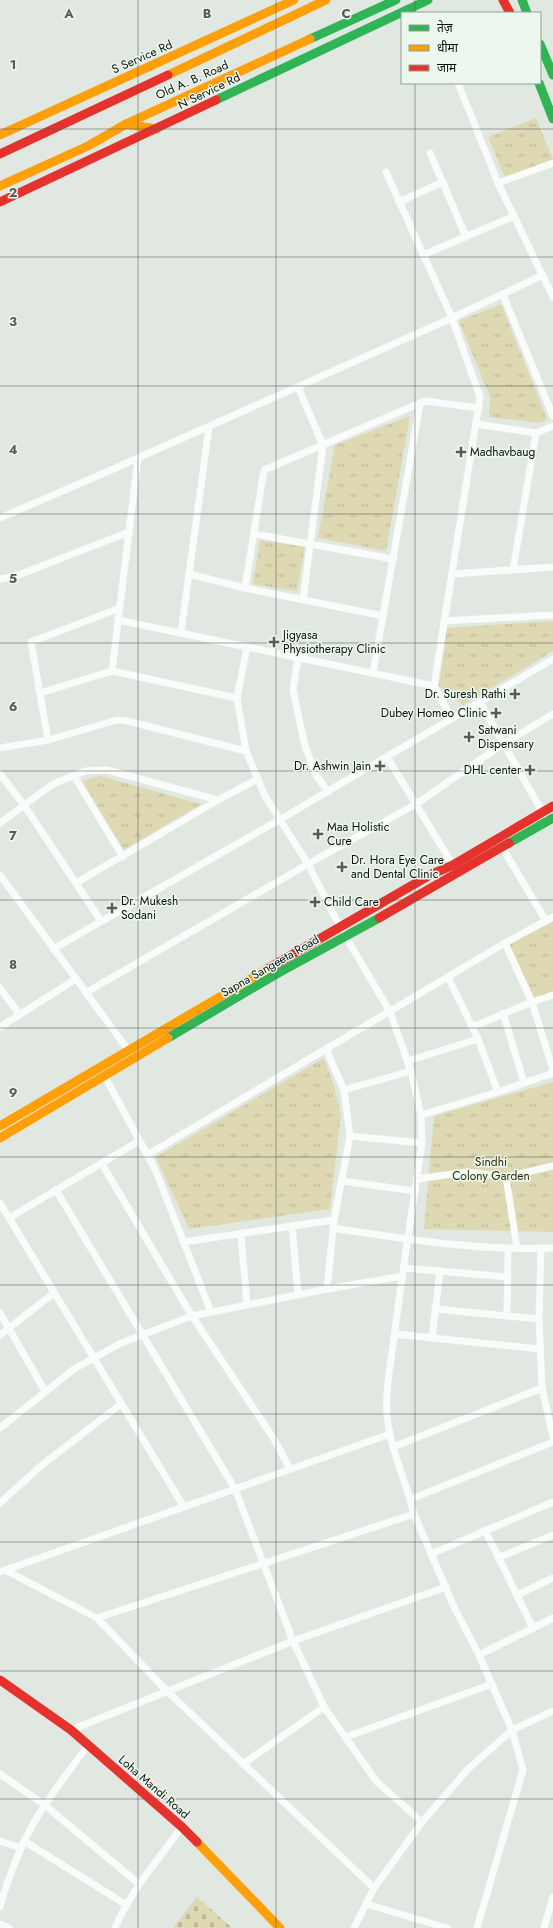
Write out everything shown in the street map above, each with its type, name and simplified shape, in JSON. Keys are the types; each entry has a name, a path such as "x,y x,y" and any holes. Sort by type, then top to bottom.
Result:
{"main road":[{"name":"S Service Rd","path":"0,135 230,31 294,0"},
{"name":"Old A. B. Road","path":"0,154 126,96 210,53 326,0"},
{"name":"Old A. B. Road","path":"0,186 88,146 126,124 396,0"},
{"name":"N Service Rd","path":"403,12 428,0"},
{"path":"503,0 509,12"},
{"path":"522,0 527,12"},
{"name":"N Service Rd","path":"0,202 401,13"},
{"path":"541,46 553,75"},
{"path":"119,80 126,96"},
{"path":"539,84 553,119"},
{"path":"126,124 156,129"},
{"name":"Sapna Sangeeta Road","path":"0,1126 340,927 430,875 453,865 553,806"},
{"name":"Sapna Sangeeta Road","path":"0,1138 280,972 346,937 550,819"},
{"name":"Loha Mandi Road","path":"0,1680 71,1730 182,1828 280,1928"}],"street":[{"path":"458,84 498,184 553,297"},
{"path":"430,153 466,237"},
{"path":"498,184 553,163"},
{"path":"386,172 452,318 480,397 434,686 452,719"},
{"path":"399,202 443,182"},
{"path":"423,255 514,216"},
{"path":"0,518 209,427 452,318 543,275"},
{"path":"503,294 553,416"},
{"path":"298,387 323,445 303,600"},
{"path":"245,588 264,470 425,401 478,408"},
{"path":"373,673 420,404"},
{"path":"476,424 536,433 553,426"},
{"path":"181,633 209,427"},
{"path":"513,570 536,433"},
{"path":"112,671 138,458"},
{"path":"0,579 16,576 129,532"},
{"path":"254,534 393,559"},
{"path":"452,574 553,567"},
{"path":"189,574 245,588 383,616"},
{"path":"48,740 30,646 31,642 120,608"},
{"path":"444,621 553,615"},
{"path":"118,620 434,686"},
{"path":"246,647 237,698 246,751 264,796 308,864 340,927 390,1012 408,1061 421,1115 422,1143 416,1191 407,1240 387,1413 390,1434 411,1499 414,1514 454,1607 479,1655 512,1730 523,1770 476,1928"},
{"path":"298,657 293,690 305,746 316,775 328,792"},
{"path":"53,949 328,792 553,659"},
{"path":"40,693 112,671 237,698"},
{"path":"480,702 542,812 550,819"},
{"path":"87,992 308,864 416,804 503,744 553,714"},
{"path":"0,748 48,740 118,720 128,721 246,751"},
{"path":"387,757 453,865"},
{"path":"0,823 53,784 85,771 107,770 218,800"},
{"path":"0,774 24,805 101,922"},
{"path":"74,776 123,857"},
{"path":"76,883 123,857 218,800 258,780"},
{"path":"502,847 546,921"},
{"path":"0,875 135,1059"},
{"path":"147,1154 505,943 553,918"},
{"path":"505,943 532,1002 553,1070"},
{"path":"448,977 478,1039 498,1092"},
{"path":"0,1027 76,979"},
{"path":"0,988 20,1015"},
{"path":"472,1027 503,1013 553,995"},
{"path":"503,1013 524,1083"},
{"path":"408,1061 478,1039"},
{"path":"326,1048 344,1090 350,1136 334,1224 327,1289"},
{"path":"344,1090 411,1071"},
{"path":"421,1115 498,1092 553,1073"},
{"path":"104,1077 155,1169 211,1312"},
{"path":"350,1136 422,1143"},
{"path":"9,1218 102,1164 139,1140"},
{"path":"102,1164 192,1316 274,1439 290,1469"},
{"path":"417,1179 467,1172 506,1177 553,1166"},
{"path":"506,1177 517,1248"},
{"path":"342,1181 416,1191"},
{"path":"56,1190 235,1489 293,1641 324,1707 377,1782 422,1822"},
{"path":"0,1203 93,1359 184,1507"},
{"path":"183,1242 241,1235 292,1226 334,1224 407,1240 508,1248 553,1248"},
{"path":"292,1226 298,1294"},
{"path":"241,1235 247,1304"},
{"path":"507,1316 508,1248"},
{"path":"540,1248 539,1319 542,1388 553,1437"},
{"path":"404,1268 508,1277"},
{"path":"432,1338 440,1271"},
{"path":"1,1424 74,1369 121,1343 142,1334 192,1316 298,1294 403,1276"},
{"path":"0,1336 9,1327 54,1293"},
{"path":"436,1309 539,1319"},
{"path":"0,1313 46,1391"},
{"path":"395,1334 540,1349"},
{"path":"393,1447 542,1388"},
{"path":"0,1503 53,1456 121,1404"},
{"path":"3,1571 390,1434"},
{"path":"411,1499 553,1442"},
{"path":"431,1554 553,1502"},
{"path":"97,1618 414,1514"},
{"path":"485,1530 533,1628"},
{"path":"498,1558 553,1535"},
{"path":"3,1571 97,1618 166,1690 374,1888"},
{"path":"517,1595 553,1578"},
{"path":"71,1730 166,1690 293,1641 446,1587"},
{"path":"479,1655 553,1618"},
{"path":"346,1737 492,1684"},
{"path":"243,1764 324,1707"},
{"path":"354,1928 374,1888 422,1822 468,1769 512,1730 553,1711"},
{"path":"0,1908 4,1881 23,1844 46,1806 88,1745"},
{"path":"0,1774 46,1806 139,1884"},
{"path":"115,1928 125,1904 182,1828"},
{"path":"0,1841 23,1844 125,1904"},
{"path":"544,1928 553,1898"},
{"path":"366,1904 447,1928"},
{"path":"0,1924 9,1928"}],"green space":[{"path":"536,118 553,159 553,164 507,183 488,137"},
{"path":"501,304 547,419 542,423 489,417 490,397 459,321"},
{"path":"410,416 386,551 318,538 335,445"},
{"path":"260,540 305,547 297,591 253,584"},
{"path":"553,621 553,651 463,705 439,686 447,628"},
{"path":"100,776 201,804 124,850 82,781"},
{"path":"553,917 553,995 532,1002 505,943"},
{"path":"324,1058 334,1086 341,1115 330,1209 189,1229 156,1157"},
{"name":"Sindhi Colony Garden","path":"553,1082 553,1232 424,1229 434,1116"},
{"path":"197,1897 232,1928 173,1928"}],"traffic: fast":[{"path":"310,39 396,0"},
{"path":"403,12 428,0"},
{"path":"522,0 527,12"},
{"path":"216,100 401,13"},
{"path":"541,46 553,75"},
{"path":"539,84 553,119"},
{"path":"509,843 553,818"},
{"path":"168,1038 280,972 379,918"}],"traffic: slow":[{"path":"0,135 294,0"},
{"path":"168,75 326,0"},
{"path":"0,186 88,146 126,124 310,39"},
{"path":"126,124 156,129"},
{"path":"0,1126 269,968"},
{"path":"0,1138 168,1038"},
{"path":"197,1842 280,1928"}],"traffic: jam":[{"path":"503,0 509,12"},
{"path":"0,154 168,75"},
{"path":"0,202 216,100"},
{"path":"269,968 430,875 453,865 553,806"},
{"path":"379,918 509,843"},
{"path":"0,1680 71,1730 182,1827 197,1842"}],"place":[{"name":"Madhavbaug","path":"461,452"},
{"name":"Jigyasa Physiotherapy Clinic","path":"274,642"},
{"name":"Dr. Suresh Rathi","path":"515,694"},
{"name":"Dubey Homeo Clinic","path":"496,713"},
{"name":"Satwani Dispensary","path":"469,737"},
{"name":"Dr. Ashwin Jain","path":"380,766"},
{"name":"DHL center","path":"530,770"},
{"name":"Maa Holistic Cure","path":"318,834"},
{"name":"Dr. Hora Eye Care and Dental Clinic","path":"342,867"},
{"name":"Child Care","path":"315,902"},
{"name":"Dr. Mukesh Sodani","path":"112,908"}]}
